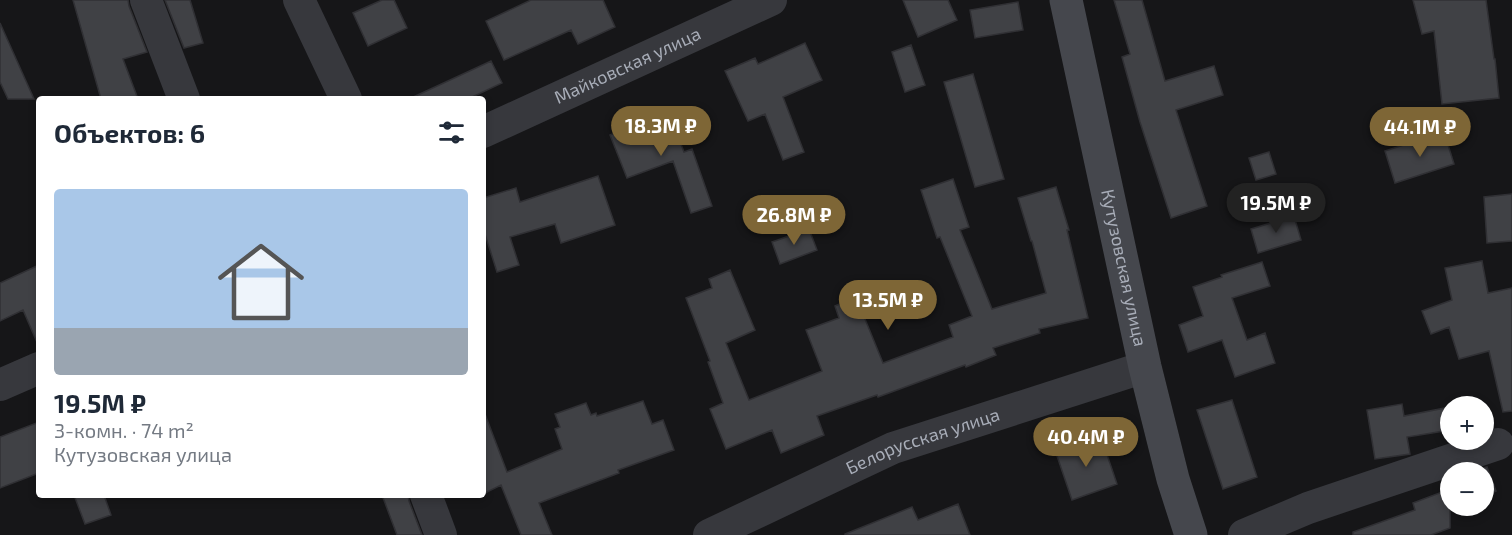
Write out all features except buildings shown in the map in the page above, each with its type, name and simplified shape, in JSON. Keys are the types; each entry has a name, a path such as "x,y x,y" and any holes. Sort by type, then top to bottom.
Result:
{"street":[{"path":"146,0 183,96"},
{"path":"299,0 345,96"},
{"name":"Майковская улица","path":"486,131 771,0"},
{"name":"Кутузовская улица","path":"1066,0 1146,367 1173,479 1191,535"},
{"name":"Белорусская улица","path":"709,535 893,448 1146,367"},
{"path":"0,384 36,369"},
{"path":"1244,535 1308,508 1498,444"},
{"path":"427,498 441,535"}]}
